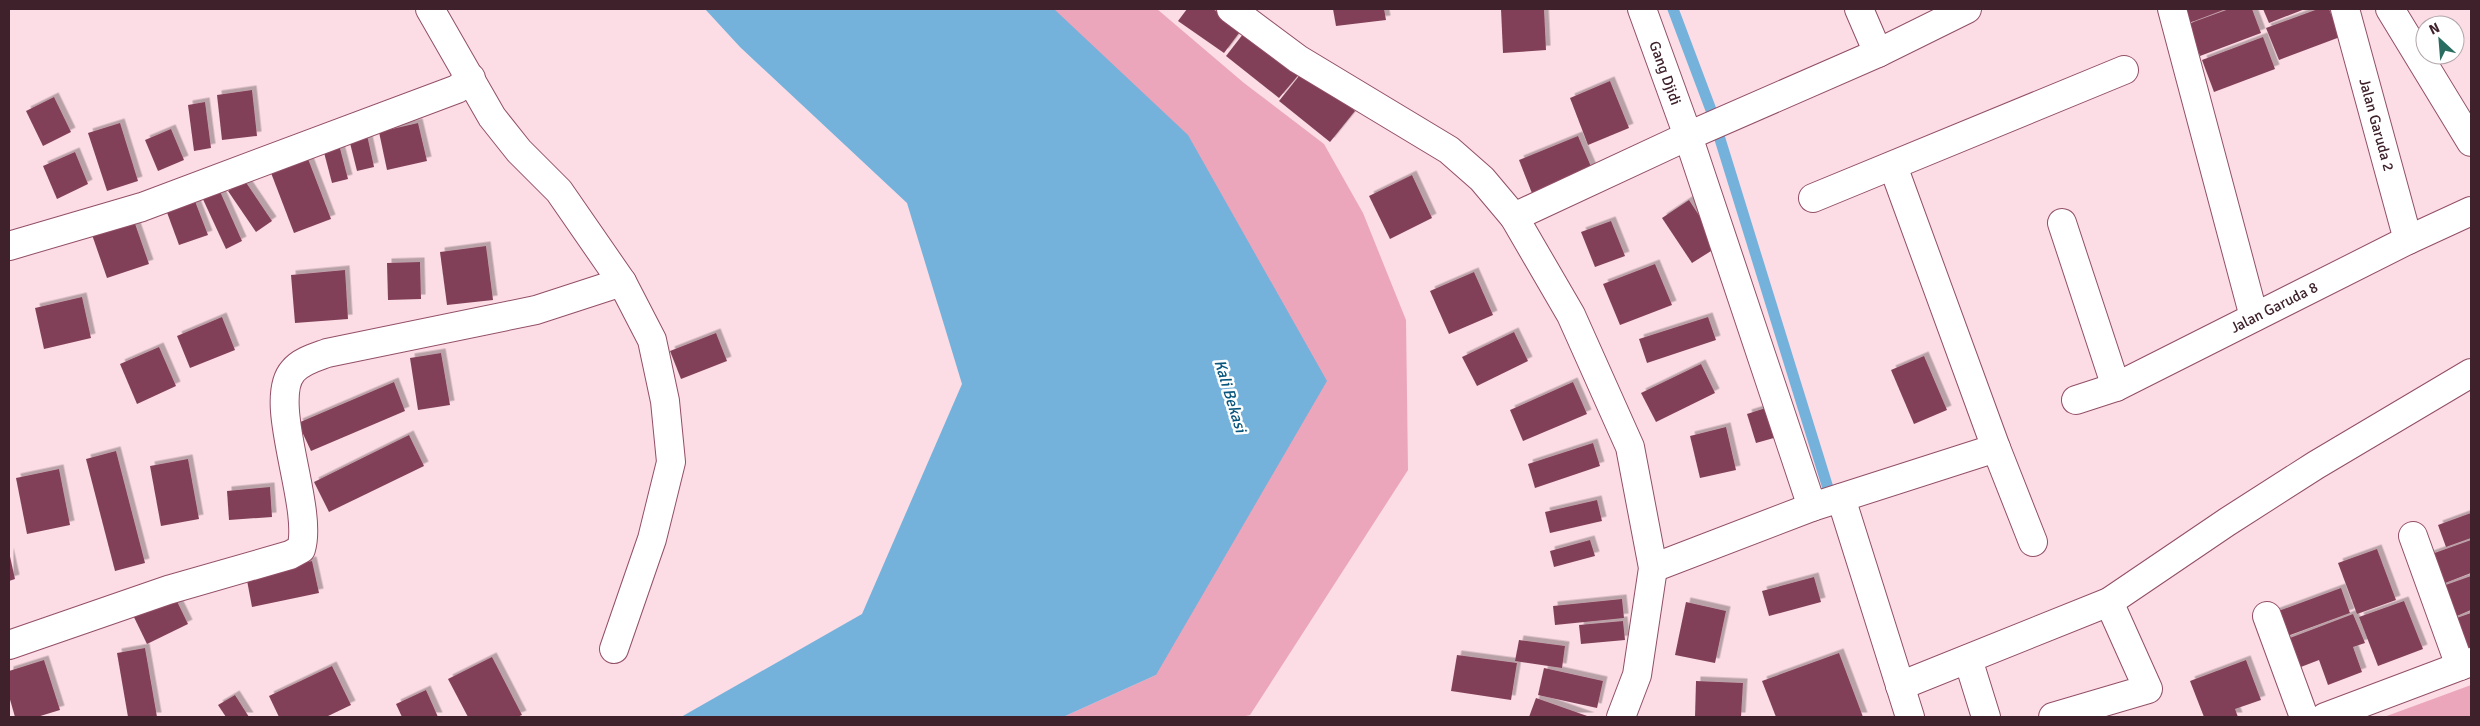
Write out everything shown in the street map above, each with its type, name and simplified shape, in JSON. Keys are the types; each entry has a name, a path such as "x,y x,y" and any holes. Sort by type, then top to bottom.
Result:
{"street":[{"path":"430,9 492,117 519,151 559,190 622,282 652,340 666,401 671,462 652,539 614,649"},
{"path":"1231,9 1298,59 1449,150 1482,179 1514,217 1572,315 1630,447 1654,568 1637,675 1621,717"},
{"name":"Gang Djidi","path":"1642,9 1688,136 1812,507"},
{"path":"1859,9 1878,53"},
{"path":"1514,217 1688,136 1878,53 1967,9"},
{"path":"2172,9 2254,317"},
{"name":"Jalan Garuda 2","path":"2345,9 2408,240"},
{"path":"2390,9 2471,142"},
{"path":"1813,198 2124,70"},
{"path":"9,246 142,207 457,89 471,78"},
{"path":"1893,166 1996,448 2033,542"},
{"name":"Jalan Garuda 8","path":"2076,400 2116,387 2408,240 2471,211"},
{"path":"2062,223 2116,387"},
{"path":"9,645 168,590 290,556 302,549 304,539 303,520 285,413 287,380 293,370 309,360 327,353 536,310 622,282"},
{"path":"1900,686 2109,602 2227,522 2316,465 2471,374"},
{"path":"1654,568 1812,507 1996,448"},
{"path":"1841,498 1910,717"},
{"path":"2326,717 2466,664 2413,536"},
{"path":"2053,717 2148,689 2109,602"},
{"path":"2267,616 2304,717"},
{"path":"1968,659 1986,717"}],"shaded area":[{"path":"1054,9 1157,9 1244,83 1324,144 1363,213 1406,320 1408,470 1250,715 1241,717 1063,717 1156,675"},
{"path":"2471,685 2471,717 2384,717"}],"water":[{"name":"Kali Bekasi","path":"705,9 1054,9 1188,135 1327,381 1156,675 1063,717 681,717 862,614 962,384 907,203 740,47"}],"building":[{"path":"1187,9 1213,9 1242,29 1224,53 1178,21"},
{"path":"1333,9 1384,9 1386,20 1336,26"},
{"path":"1501,9 1544,9 1546,50 1503,53"},
{"path":"2183,9 2226,9 2189,23"},
{"path":"2229,9 2252,9 2261,33 2200,56 2188,24"},
{"path":"2263,9 2305,9 2269,23"},
{"path":"2318,9 2329,9 2340,37 2279,60 2266,28"},
{"path":"1247,29 1301,72 1279,98 1226,56"},
{"path":"2263,37 2275,69 2214,92 2202,60"},
{"path":"1303,71 1355,111 1330,142 1279,101"},
{"path":"1610,81 1629,128 1588,145 1570,98"},
{"path":"252,90 257,136 222,140 217,95"},
{"path":"54,97 71,132 43,146 26,111"},
{"path":"205,102 211,148 194,151 188,105"},
{"path":"120,123 138,181 107,191 88,133"},
{"path":"418,123 427,161 387,170 379,132"},
{"path":"171,129 184,160 158,171 145,140"},
{"path":"367,135 374,167 357,171 349,139"},
{"path":"1578,136 1595,176 1535,201 1519,160"},
{"path":"337,137 348,179 332,183 321,141"},
{"path":"305,151 331,219 294,233 268,165"},
{"path":"75,152 88,184 57,199 43,166"},
{"path":"1412,175 1432,218 1390,239 1369,196"},
{"path":"245,181 272,221 256,232 228,191"},
{"path":"218,187 242,241 226,249 201,195"},
{"path":"193,196 208,235 179,245 165,207"},
{"path":"1689,200 1719,246 1692,263 1662,218"},
{"path":"132,215 149,264 107,278 90,229"},
{"path":"1611,221 1625,256 1595,267 1581,232"},
{"path":"486,246 493,300 447,305 440,252"},
{"path":"420,262 421,299 388,300 387,263"},
{"path":"1655,264 1672,305 1620,325 1603,284"},
{"path":"345,270 348,319 295,323 291,275"},
{"path":"1474,272 1493,315 1449,334 1430,291"},
{"path":"82,297 91,338 44,349 35,308"},
{"path":"222,317 235,350 190,368 177,336"},
{"path":"1708,317 1716,340 1647,363 1639,339"},
{"path":"1514,332 1528,361 1477,386 1462,357"},
{"path":"716,333 727,361 681,379 670,351"},
{"path":"159,347 176,386 137,404 120,364"},
{"path":"441,353 450,405 418,410 410,358"},
{"path":"1924,356 1947,410 1914,424 1891,370"},
{"path":"1701,364 1715,393 1656,422 1641,393"},
{"path":"394,382 405,411 311,451 298,423"},
{"path":"1573,382 1587,414 1523,441 1510,410"},
{"path":"1772,406 1781,436 1756,443 1747,414"},
{"path":"1726,427 1736,470 1700,478 1690,436"},
{"path":"409,435 424,466 329,512 314,482"},
{"path":"1593,443 1600,466 1535,488 1528,464"},
{"path":"116,451 145,563 115,571 86,459"},
{"path":"188,459 199,519 161,526 150,466"},
{"path":"59,469 70,525 27,534 16,478"},
{"path":"270,487 272,517 229,520 227,491"},
{"path":"1597,500 1602,521 1550,533 1545,512"},
{"path":"2471,513 2471,538 2446,547 2438,525"},
{"path":"1590,540 1595,556 1554,567 1550,551"},
{"path":"2471,540 2471,573 2440,585 2429,555"},
{"path":"2377,549 2396,600 2357,614 2338,563"},
{"path":"9,552 15,579 9,581"},
{"path":"312,561 319,593 252,607 246,575"},
{"path":"2471,576 2471,610 2452,618 2440,587"},
{"path":"1814,577 1821,602 1769,616 1762,591"},
{"path":"2341,588 2350,613 2282,638 2273,613"},
{"path":"172,591 188,624 147,644 131,611"},
{"path":"1622,599 1624,618 1555,625 1553,606"},
{"path":"2404,601 2423,649 2378,666 2359,617"},
{"path":"1686,602 1726,611 1715,663 1675,655"},
{"path":"2471,613 2471,656 2451,620"},
{"path":"2353,614 2365,643 2353,647 2362,672 2328,685 2319,660 2293,670 2282,641"},
{"path":"1623,621 1625,640 1581,644 1579,625"},
{"path":"1519,640 1565,646 1562,668 1515,661"},
{"path":"145,648 157,717 128,717 117,653"},
{"path":"1839,653 1863,717 1776,717 1762,681"},
{"path":"1457,655 1517,663 1511,700 1451,691"},
{"path":"492,657 522,715 517,717 468,717 448,679"},
{"path":"44,660 60,710 37,717 15,717 9,696 9,671"},
{"path":"2246,660 2261,700 2235,709 2238,717 2204,717 2190,681"},
{"path":"332,666 351,705 326,717 279,717 269,696"},
{"path":"1544,668 1603,681 1597,708 1538,695"},
{"path":"1696,681 1743,683 1741,717 1695,717"},
{"path":"426,690 438,717 402,717 396,704"},
{"path":"235,695 249,717 226,717 218,705"},
{"path":"1536,698 1590,717 1529,717"}],"waterway":[{"path":"1673,9 1711,110 1832,501"}]}
